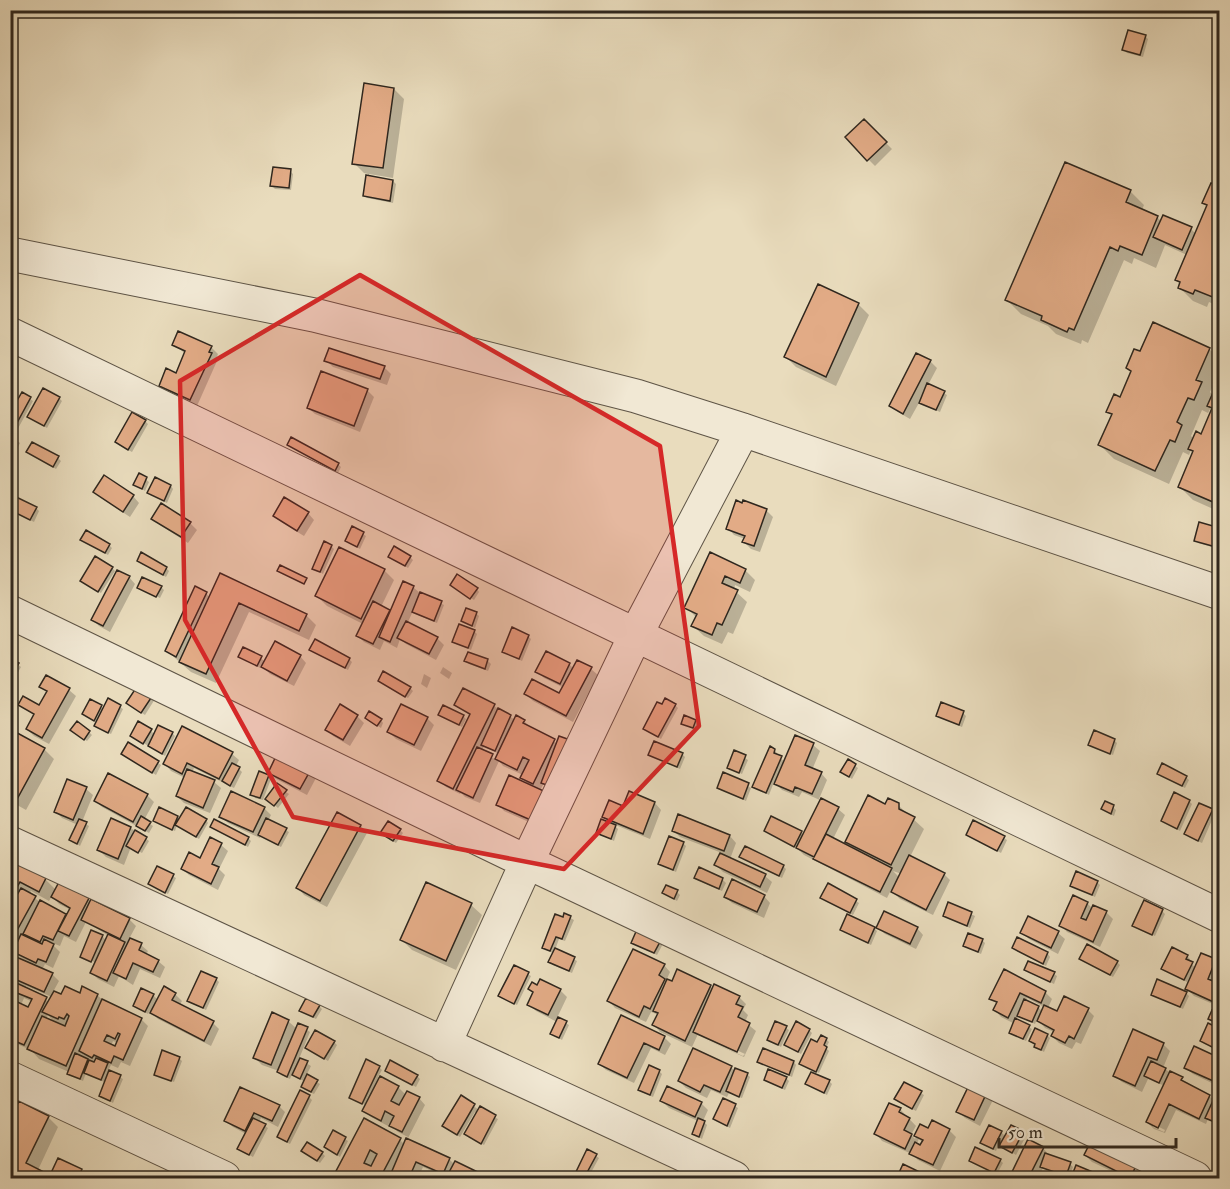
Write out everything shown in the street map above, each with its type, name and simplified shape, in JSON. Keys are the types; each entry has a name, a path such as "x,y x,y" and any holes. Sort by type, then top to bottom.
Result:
{"street":[{"path":"10,254 326,317 636,396 743,430 1220,593"},
{"path":"10,334 1220,916"},
{"path":"444,1045 527,862 635,636 743,430"},
{"path":"10,612 527,862 1195,1179"},
{"path":"10,843 734,1179"},
{"path":"10,1078 224,1179"}],"highlighted area":[{"path":"360,275 660,446 699,726 564,869 293,817 185,620 180,381"}],"building":[{"path":"1128,30 1146,35 1140,55 1122,50"},
{"path":"364,83 394,88 383,168 352,164"},
{"path":"864,119 887,142 867,161 845,137"},
{"path":"1065,162 1131,190 1126,202 1158,216 1142,255 1120,246 1118,251 1110,247 1074,330 1069,328 1067,332 1041,320 1042,316 1005,300"},
{"path":"273,167 291,169 289,188 270,186"},
{"path":"366,175 393,180 390,201 363,196"},
{"path":"1220,180 1220,300 1195,290 1193,294 1178,288 1180,282 1175,280 1207,205 1202,203 1211,183 1217,185"},
{"path":"1163,215 1192,227 1182,250 1153,237"},
{"path":"818,284 859,303 826,377 784,357"},
{"path":"1153,322 1210,348 1196,380 1202,382 1194,400 1188,398 1177,422 1182,425 1175,442 1170,440 1155,471 1098,445 1112,414 1106,412 1114,394 1120,397 1131,371 1126,368 1134,349 1140,351"},
{"path":"178,331 212,346 209,352 212,353 190,400 159,386 166,368 176,373 185,351 172,345"},
{"path":"329,348 385,366 380,379 324,361"},
{"path":"916,353 931,360 903,414 889,406"},
{"path":"321,371 368,389 354,426 307,408"},
{"path":"927,383 945,391 936,410 919,403"},
{"path":"43,388 60,397 44,426 27,417"},
{"path":"1215,388 1220,389 1220,505 1178,487 1193,451 1188,449 1196,431 1201,434 1212,408 1207,406"},
{"path":"22,392 31,397 12,432 10,413"},
{"path":"132,412 146,420 128,450 115,442"},
{"path":"291,437 339,463 335,471 287,445"},
{"path":"32,442 59,456 53,467 26,452"},
{"path":"139,473 147,477 142,489 133,485"},
{"path":"104,475 134,495 123,512 93,492"},
{"path":"155,477 171,485 164,501 147,493"},
{"path":"10,494 37,507 30,520 10,510"},
{"path":"284,497 309,512 297,531 273,516"},
{"path":"736,500 742,503 743,500 767,509 754,546 742,542 745,536 726,529"},
{"path":"161,503 191,522 181,537 151,519"},
{"path":"1199,522 1220,528 1216,547 1194,541"},
{"path":"352,526 364,532 357,547 345,541"},
{"path":"86,530 110,544 105,553 80,540"},
{"path":"324,541 332,545 320,572 312,569"},
{"path":"394,546 411,556 405,566 388,557"},
{"path":"339,547 385,569 361,619 315,596"},
{"path":"141,552 167,567 163,575 137,561"},
{"path":"710,552 746,569 740,583 725,576 722,583 738,590 722,625 717,623 712,635 691,626 697,614 684,608"},
{"path":"95,556 113,567 98,592 80,581"},
{"path":"280,565 307,578 304,584 277,571"},
{"path":"117,570 130,576 103,626 91,620"},
{"path":"220,573 307,614 299,631 239,603 206,674 179,662"},
{"path":"457,574 478,588 470,599 450,585"},
{"path":"142,577 162,586 156,597 137,588"},
{"path":"403,581 414,586 390,642 379,637"},
{"path":"195,586 207,592 176,657 165,651"},
{"path":"420,592 442,601 434,621 412,612"},
{"path":"373,601 390,610 373,644 356,636"},
{"path":"466,608 477,612 472,626 461,621"},
{"path":"406,621 438,637 429,654 397,638"},
{"path":"459,624 475,630 468,648 452,642"},
{"path":"512,627 529,635 519,659 502,652"},
{"path":"315,639 350,658 345,668 309,650"},
{"path":"275,641 301,655 287,681 261,667"},
{"path":"243,647 262,656 257,666 238,657"},
{"path":"546,651 570,663 560,684 535,672"},
{"path":"468,652 488,659 485,669 464,661"},
{"path":"10,658 19,663 10,678"},
{"path":"577,660 592,667 566,716 524,694 532,679 559,693"},
{"path":"383,671 411,687 405,697 378,681"},
{"path":"46,675 70,688 42,738 26,729 34,714 18,705 23,696 39,705 47,691 39,687"},
{"path":"138,685 153,695 141,713 126,703"},
{"path":"463,688 495,704 453,789 437,781 470,714 454,705"},
{"path":"108,698 121,705 108,733 94,726"},
{"path":"665,698 676,704 658,737 643,729 657,702 662,704"},
{"path":"90,699 102,705 94,721 82,714"},
{"path":"941,702 964,711 959,725 936,716"},
{"path":"340,704 358,715 343,740 325,730"},
{"path":"401,704 428,717 414,745 387,732"},
{"path":"443,705 464,715 459,725 438,715"},
{"path":"498,708 511,715 495,751 481,745"},
{"path":"369,711 382,719 377,726 365,718"},
{"path":"516,715 525,720 523,723 555,739 533,784 520,778 529,760 523,757 517,770 495,759"},
{"path":"684,715 696,720 693,728 681,724"},
{"path":"77,721 90,731 84,740 70,730"},
{"path":"138,721 152,729 143,744 130,736"},
{"path":"158,725 173,732 162,754 148,746"},
{"path":"182,726 233,752 219,779 187,763 182,774 163,764"},
{"path":"10,729 45,748 16,801 10,798"},
{"path":"1094,730 1115,739 1110,754 1088,745"},
{"path":"795,735 814,743 805,765 822,772 812,794 795,787 793,792 774,784"},
{"path":"559,736 573,741 555,788 541,783"},
{"path":"654,741 683,753 677,767 648,755"},
{"path":"128,742 159,761 152,773 121,754"},
{"path":"770,746 775,749 774,753 782,756 766,793 752,787"},
{"path":"477,747 493,754 473,798 456,790"},
{"path":"734,750 746,755 739,773 727,768"},
{"path":"277,754 310,771 300,789 268,773"},
{"path":"848,759 856,764 849,777 840,772"},
{"path":"232,763 240,767 230,786 222,781"},
{"path":"1162,763 1187,776 1182,786 1157,774"},
{"path":"187,769 215,780 203,808 176,796"},
{"path":"259,771 269,775 260,798 250,795"},
{"path":"723,772 749,783 743,799 717,788"},
{"path":"108,773 148,794 133,822 94,801"},
{"path":"509,775 546,792 533,821 496,805"},
{"path":"67,779 87,787 73,820 54,812"},
{"path":"277,783 287,790 274,806 265,799"},
{"path":"231,791 265,807 253,832 219,817"},
{"path":"629,791 655,802 643,834 602,817 609,800 623,806"},
{"path":"1174,792 1190,800 1177,829 1161,821"},
{"path":"868,795 885,804 888,798 899,803 899,809 915,817 891,865 845,842"},
{"path":"821,798 839,807 814,857 796,848"},
{"path":"1105,801 1114,805 1111,814 1101,809"},
{"path":"1199,803 1213,809 1198,841 1184,834"},
{"path":"159,807 178,816 172,830 153,821"},
{"path":"186,807 207,819 196,837 175,825"},
{"path":"337,812 361,825 320,901 296,888"},
{"path":"678,814 730,835 724,851 672,831"},
{"path":"141,816 151,822 145,831 136,826"},
{"path":"771,816 802,831 794,847 764,831"},
{"path":"111,818 131,827 118,859 97,850"},
{"path":"266,818 287,828 278,845 258,835"},
{"path":"79,819 87,822 77,844 69,840"},
{"path":"214,819 249,837 245,845 210,827"},
{"path":"601,819 616,825 611,839 596,833"},
{"path":"973,820 1005,836 997,851 966,835"},
{"path":"388,821 401,829 393,841 380,833"},
{"path":"135,830 147,837 138,853 126,846"},
{"path":"826,834 892,868 880,892 813,859"},
{"path":"669,836 684,842 673,870 658,864"},
{"path":"210,837 222,843 212,864 219,867 211,884 181,869 189,852 200,858"},
{"path":"745,846 784,865 779,876 739,857"},
{"path":"720,853 766,874 760,887 714,865"},
{"path":"909,855 945,873 926,910 891,892"},
{"path":"10,859 46,878 39,892 20,882 16,889 11,886 13,883 10,882"},
{"path":"157,866 174,874 165,893 148,884"},
{"path":"699,867 723,878 719,889 694,878"},
{"path":"1076,871 1098,881 1092,895 1070,886"},
{"path":"732,879 765,895 757,912 724,897"},
{"path":"59,882 89,898 69,936 58,931 70,908 51,897"},
{"path":"426,882 472,903 446,961 400,940"},
{"path":"828,883 857,899 850,913 820,898"},
{"path":"666,885 678,890 674,899 662,893"},
{"path":"21,888 36,896 10,943 10,892 17,895"},
{"path":"1073,895 1088,902 1081,918 1086,920 1093,905 1107,911 1093,942 1059,926"},
{"path":"91,899 130,918 120,939 81,920"},
{"path":"40,900 66,914 53,940 43,936 40,942 23,934"},
{"path":"1144,900 1163,909 1152,935 1132,926"},
{"path":"948,902 972,912 967,926 943,916"},
{"path":"884,911 918,927 910,944 876,928"},
{"path":"564,913 571,916 562,939 556,937 550,951 542,948 555,914 563,917"},
{"path":"847,914 875,927 868,943 840,930"},
{"path":"1028,916 1059,931 1051,948 1020,933"},
{"path":"638,927 662,938 654,953 631,943"},
{"path":"91,930 103,935 91,962 80,957"},
{"path":"968,933 983,939 978,952 963,946"},
{"path":"21,934 42,944 44,939 54,944 46,962 38,959 36,963 13,952"},
{"path":"108,934 125,942 107,981 90,973"},
{"path":"1017,937 1048,952 1043,964 1012,948"},
{"path":"130,938 142,943 139,950 159,960 153,972 133,963 126,979 113,973"},
{"path":"1087,944 1118,961 1110,975 1079,959"},
{"path":"1172,947 1188,955 1186,959 1193,962 1184,980 1161,969"},
{"path":"555,948 575,957 569,971 548,962"},
{"path":"633,949 665,964 659,975 665,979 650,1009 644,1006 639,1017 607,1001"},
{"path":"1201,953 1216,959 1208,979 1213,981 1220,966 1218,1004 1185,989"},
{"path":"14,956 53,973 44,992 10,977 10,964"},
{"path":"1028,961 1055,972 1050,982 1024,970"},
{"path":"514,965 529,972 514,1004 498,996"},
{"path":"677,969 711,985 685,1041 652,1025 658,1013 653,1011 667,979 672,981"},
{"path":"1004,969 1046,991 1041,1003 1020,993 1008,1018 993,1010 997,1002 989,999"},
{"path":"201,971 217,978 203,1008 187,1001"},
{"path":"540,979 561,989 548,1015 527,1005 533,992 528,989 532,982 537,985"},
{"path":"1157,979 1187,992 1180,1007 1151,995"},
{"path":"10,980 47,997 24,1045 10,1039","holes":["17,993 32,999 28,1007 13,1000"]},
{"path":"714,984 740,996 736,1004 743,1007 738,1017 750,1023 737,1052 693,1032"},
{"path":"65,986 80,993 82,986 98,994 66,1066 27,1049 42,1016 65,1026 69,1016 67,1014 64,1019 59,1017 58,1019 42,1012 54,991 61,994"},
{"path":"164,986 176,993 172,1000 214,1021 204,1041 150,1013"},
{"path":"141,988 154,994 145,1012 133,1006"},
{"path":"1064,996 1089,1008 1074,1039 1069,1036 1065,1043 1051,1036 1054,1030 1037,1021 1044,1005 1057,1011"},
{"path":"306,998 320,1005 313,1017 299,1011"},
{"path":"102,999 142,1018 123,1060 114,1056 111,1063 94,1055 92,1058 79,1051","holes":["118,1033 120,1034 115,1046 104,1041 107,1035 115,1039"]},
{"path":"1024,999 1039,1006 1032,1022 1017,1016"},
{"path":"1212,1010 1218,1013 1220,1010 1220,1024 1208,1019"},
{"path":"272,1012 289,1020 271,1065 253,1058"},
{"path":"621,1015 665,1036 659,1050 644,1043 627,1078 598,1064"},
{"path":"558,1017 567,1021 559,1038 550,1034"},
{"path":"1015,1018 1030,1025 1023,1039 1009,1033"},
{"path":"775,1021 787,1026 778,1045 767,1040"},
{"path":"796,1021 810,1029 798,1052 784,1045"},
{"path":"298,1023 308,1027 287,1077 277,1072"},
{"path":"1208,1023 1220,1029 1220,1051 1200,1041"},
{"path":"1035,1028 1048,1034 1041,1050 1029,1041"},
{"path":"1133,1029 1164,1043 1157,1060 1148,1057 1135,1086 1113,1076"},
{"path":"315,1030 335,1041 324,1059 305,1048"},
{"path":"821,1035 827,1038 824,1045 827,1047 816,1072 799,1064 811,1039 817,1042"},
{"path":"1194,1046 1220,1058 1220,1084 1184,1068"},
{"path":"693,1048 732,1066 720,1092 704,1085 700,1092 678,1081"},
{"path":"763,1048 794,1061 789,1075 757,1062"},
{"path":"162,1050 180,1057 171,1081 154,1075"},
{"path":"75,1053 88,1059 80,1079 67,1074"},
{"path":"96,1058 108,1063 101,1080 84,1073 89,1060 94,1062"},
{"path":"300,1058 308,1061 300,1079 292,1075"},
{"path":"366,1059 380,1066 362,1104 349,1098"},
{"path":"390,1060 418,1075 412,1085 385,1071"},
{"path":"1151,1061 1166,1068 1159,1083 1144,1076"},
{"path":"649,1065 660,1070 650,1095 638,1090"},
{"path":"735,1068 748,1073 739,1097 726,1091"},
{"path":"768,1069 787,1077 782,1088 764,1080"},
{"path":"109,1070 121,1075 110,1101 99,1096"},
{"path":"1170,1071 1183,1077 1181,1080 1210,1095 1199,1119 1169,1104 1158,1128 1146,1122"},
{"path":"811,1072 830,1080 824,1093 805,1084"},
{"path":"307,1074 318,1080 311,1092 301,1087"},
{"path":"380,1076 399,1086 391,1101 399,1105 407,1091 420,1097 402,1132 389,1126 394,1116 385,1111 381,1121 362,1111"},
{"path":"971,1081 988,1090 974,1120 956,1112"},
{"path":"904,1082 922,1091 912,1109 894,1099"},
{"path":"667,1086 702,1102 695,1117 660,1101"},
{"path":"240,1087 280,1105 272,1121 254,1113 245,1131 224,1121"},
{"path":"300,1090 310,1095 287,1142 277,1137"},
{"path":"1216,1094 1220,1096 1220,1128 1216,1126 1217,1123 1205,1118"},
{"path":"461,1095 475,1104 457,1135 442,1126"},
{"path":"723,1098 736,1104 727,1126 713,1119"},
{"path":"19,1101 49,1116 26,1163 44,1172 41,1178 10,1178 10,1119"},
{"path":"889,1103 901,1108 899,1112 910,1118 904,1130 912,1134 905,1149 874,1134"},
{"path":"480,1106 496,1115 481,1144 464,1134"},
{"path":"253,1118 266,1124 249,1155 237,1149"},
{"path":"364,1118 401,1138 380,1178 345,1178 335,1173","holes":["370,1150 377,1154 371,1166 364,1163"]},
{"path":"698,1118 705,1121 699,1137 692,1134"},
{"path":"932,1120 950,1129 933,1165 909,1154 915,1142 920,1145 923,1140 914,1136 920,1124 928,1128"},
{"path":"989,1125 1002,1131 993,1149 980,1143"},
{"path":"1011,1125 1024,1131 1012,1153 999,1146"},
{"path":"333,1130 346,1137 337,1155 324,1147"},
{"path":"406,1138 450,1158 443,1174 416,1162 409,1178 389,1178"},
{"path":"1028,1139 1044,1147 1031,1173 1041,1178 1009,1178"},
{"path":"1092,1139 1138,1162 1130,1178 1084,1155"},
{"path":"307,1142 323,1152 317,1161 301,1151"},
{"path":"975,1147 1001,1159 994,1173 969,1161"},
{"path":"587,1149 597,1154 584,1178 573,1178"},
{"path":"1045,1153 1071,1162 1066,1176 1040,1167"},
{"path":"58,1158 82,1169 78,1178 61,1178 51,1173"},
{"path":"455,1161 490,1178 446,1178"},
{"path":"903,1164 924,1174 922,1178 883,1178 886,1172 897,1177"},
{"path":"1076,1165 1107,1178 1071,1178"}]}
